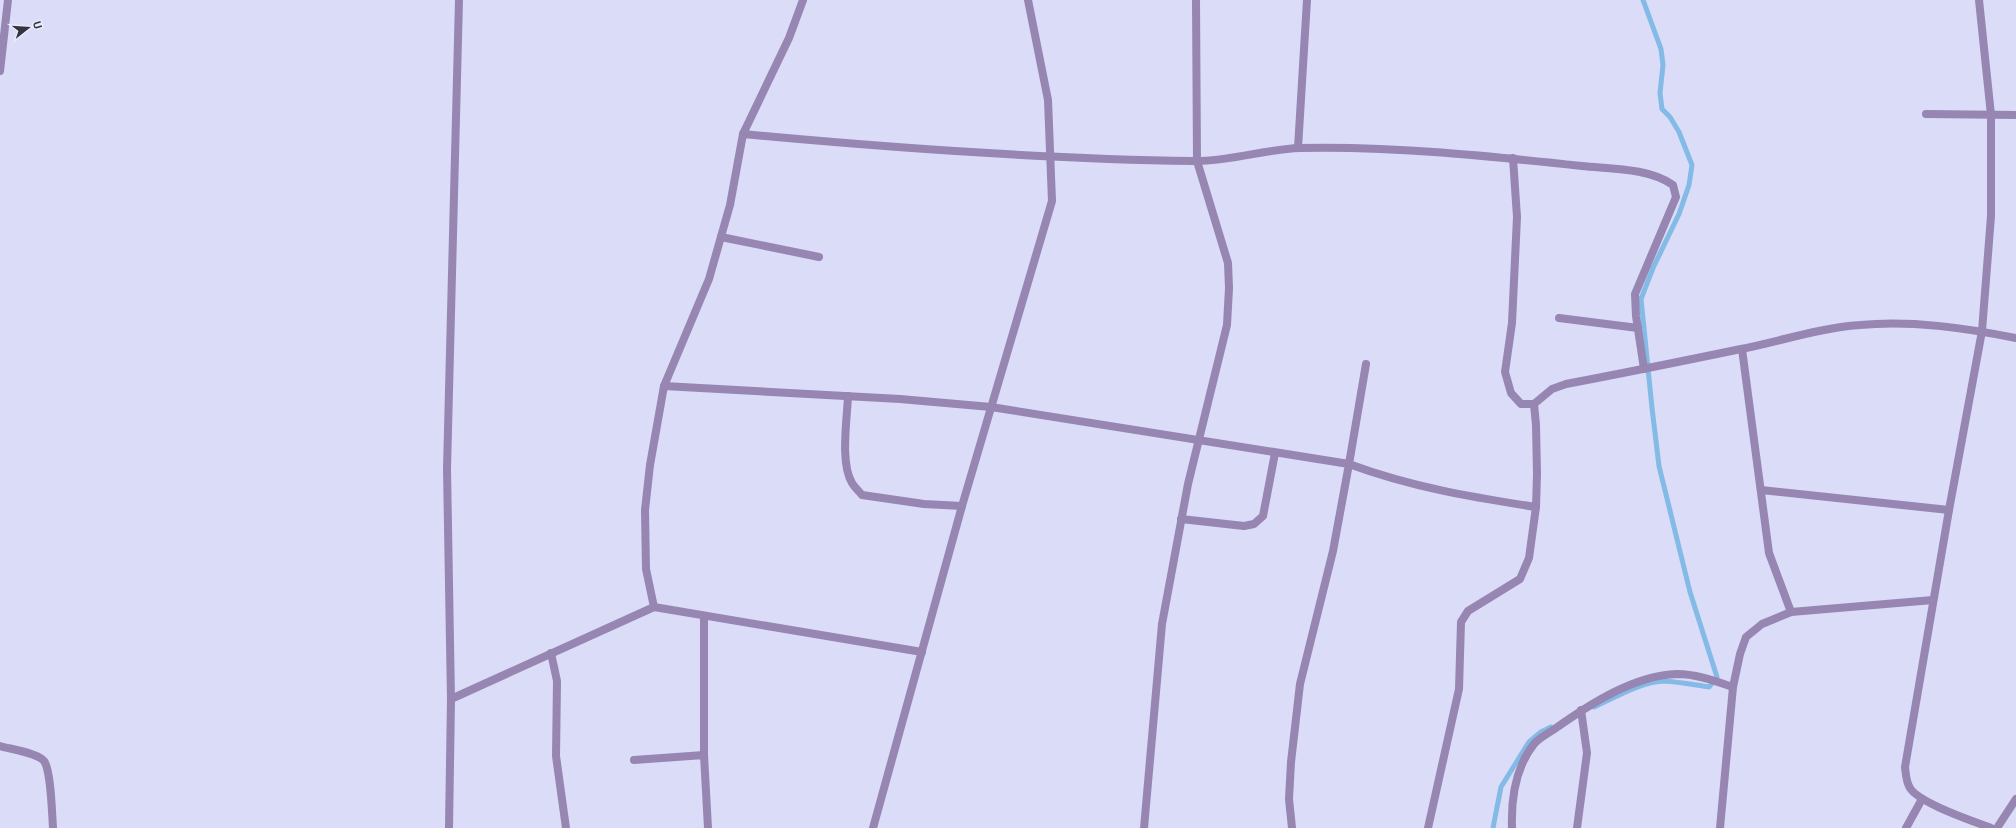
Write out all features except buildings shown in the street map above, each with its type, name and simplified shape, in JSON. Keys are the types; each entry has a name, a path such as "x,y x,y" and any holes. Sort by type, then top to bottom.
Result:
{"street":[{"path":"0,71 8,0"},
{"path":"449,828 451,699 447,469 459,0"},
{"path":"654,607 646,569 645,510 650,465 664,386 709,279 730,205 742,134 789,38 803,0"},
{"path":"873,828 962,506 1052,200 1048,100 1028,0"},
{"path":"1144,828 1162,624 1181,519 1198,441 1227,325 1229,288 1228,262 1197,161 1196,0"},
{"path":"1298,148 1307,0"},
{"path":"1979,0 1991,115 1991,216 1982,331 1933,600 1905,767 1906,780 1911,790 1922,799 1991,828"},
{"path":"1926,114 2016,114"},
{"path":"742,134 944,152 1050,157 1197,161 1298,148 1365,150 1513,158 1639,173 1664,179 1673,185 1676,192 1676,199 1635,294 1641,369"},
{"path":"1513,158 1517,217 1512,323 1505,372 1510,393 1521,404 1534,404 1552,389 1566,384 1742,349 1797,335 1860,324 1918,325 1982,331 2016,338"},
{"path":"721,237 819,257"},
{"path":"1560,318 1638,328"},
{"path":"1742,349 1769,553 1791,612"},
{"path":"1292,828 1289,799 1291,762 1300,684 1333,551 1366,364"},
{"path":"664,386 848,396 992,407 1349,464 1389,479 1458,494 1536,507"},
{"path":"848,396 847,472 852,484 862,495 924,504 962,506"},
{"path":"1428,828 1459,689 1461,622 1468,611 1520,579 1529,558 1536,507 1537,467 1534,404"},
{"path":"1181,519 1244,526 1254,524 1263,516 1275,452"},
{"path":"1761,490 1949,510"},
{"path":"1720,828 1733,687 1740,654 1746,637 1762,624 1791,612 1933,600"},
{"path":"451,699 654,607 922,652"},
{"path":"704,616 704,755 708,828"},
{"path":"551,653 557,681 556,756 566,828"},
{"path":"1512,828 1511,805 1520,770 1535,744 1581,710 1631,684 1653,676 1685,675 1733,687"},
{"path":"1577,828 1587,753 1581,710"},
{"path":"0,746 34,755 44,760 48,769 53,828"},
{"path":"634,760 704,755"},
{"path":"1906,828 1922,799"},
{"path":"1997,828 2016,799"}],"waterway":[{"path":"1594,707 1647,684 1665,681 1709,687 1717,677 1690,592 1659,466 1652,408 1641,299 1653,268 1679,214 1689,185 1692,165 1679,132 1670,117 1662,109 1660,93 1663,65 1661,49 1643,0"},
{"path":"1493,828 1501,787 1529,742 1541,732 1551,727"}]}
